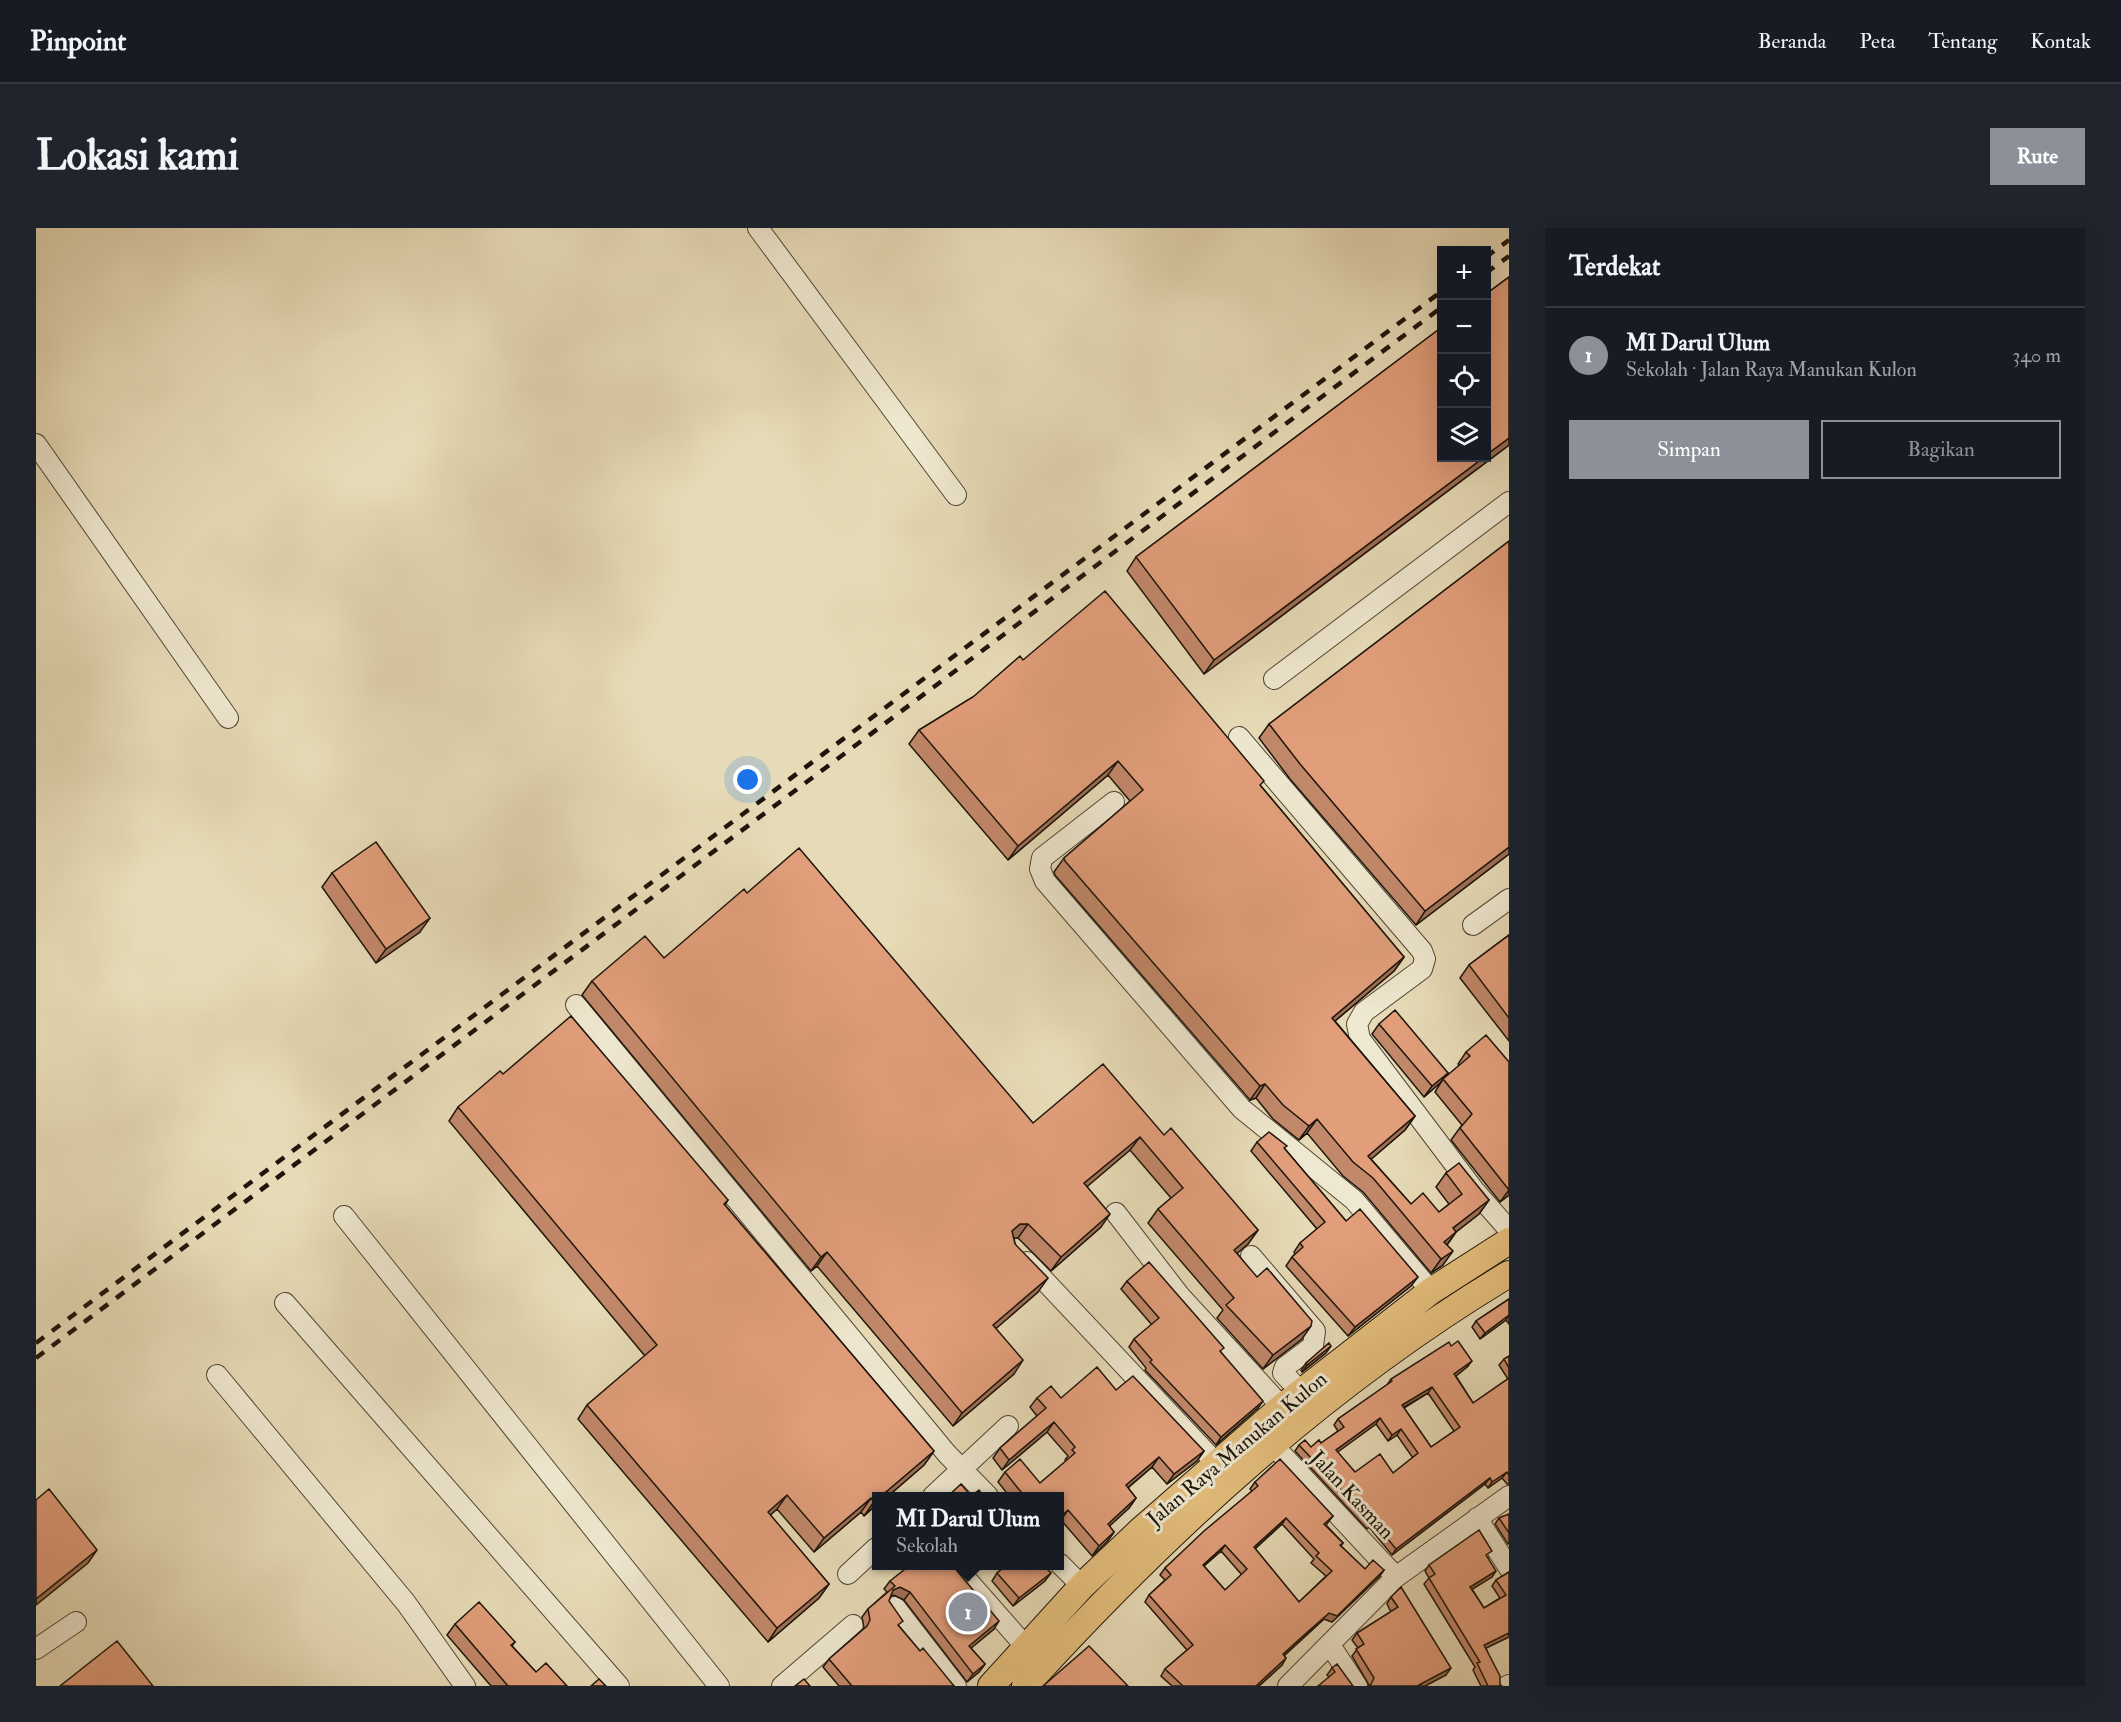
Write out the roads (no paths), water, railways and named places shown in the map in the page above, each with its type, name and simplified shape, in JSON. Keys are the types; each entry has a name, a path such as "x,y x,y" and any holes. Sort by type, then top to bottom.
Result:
{"main road":[{"name":"Jalan Raya Manukan Kulon","path":"991,1686 1082,1586 1216,1463 1431,1291 1509,1241"},
{"name":"Jalan Raya Manukan Kulon","path":"1025,1686 1153,1552 1213,1496 1346,1387 1438,1320 1509,1274"},
{"path":"1026,1647 1044,1665"}],"street":[{"path":"758,228 956,495"},
{"path":"36,444 228,718"},
{"path":"1274,679 1509,502"},
{"path":"1239,737 1422,951 1425,959 1422,969 1364,1012 1357,1024 1360,1039 1474,1190 1509,1230"},
{"path":"1114,802 1042,858 1040,869 1045,881 1242,1109 1354,1200 1431,1291"},
{"path":"1473,925 1509,899"},
{"path":"576,1005 961,1471 983,1492"},
{"path":"1116,1213 1180,1296 1292,1400"},
{"path":"344,1216 719,1686"},
{"path":"1014,1249 1216,1463"},
{"path":"1251,1256 1315,1331 1312,1346 1285,1367 1283,1373 1292,1400"},
{"path":"285,1303 619,1686"},
{"path":"217,1375 406,1604 465,1686"},
{"path":"938,1492 1008,1426"},
{"name":"Jalan Kasman","path":"1273,1445 1396,1577"},
{"path":"1288,1686 1396,1577 1509,1496"},
{"path":"1477,1518 1509,1568"},
{"path":"848,1574 872,1552"},
{"path":"1064,1569 1082,1586"},
{"path":"968,1581 1026,1647"},
{"path":"895,1607 956,1686"},
{"path":"36,1649 76,1622"},
{"path":"782,1686 853,1625"},
{"path":"1330,1645 1357,1686"}],"railway":[{"path":"1491,253 1509,240"},
{"path":"1491,269 1509,256"},
{"path":"36,1343 1437,295"},
{"path":"36,1358 1437,311"}],"place":[{"name":"MI Darul Ulum","path":"968,1612"}]}
